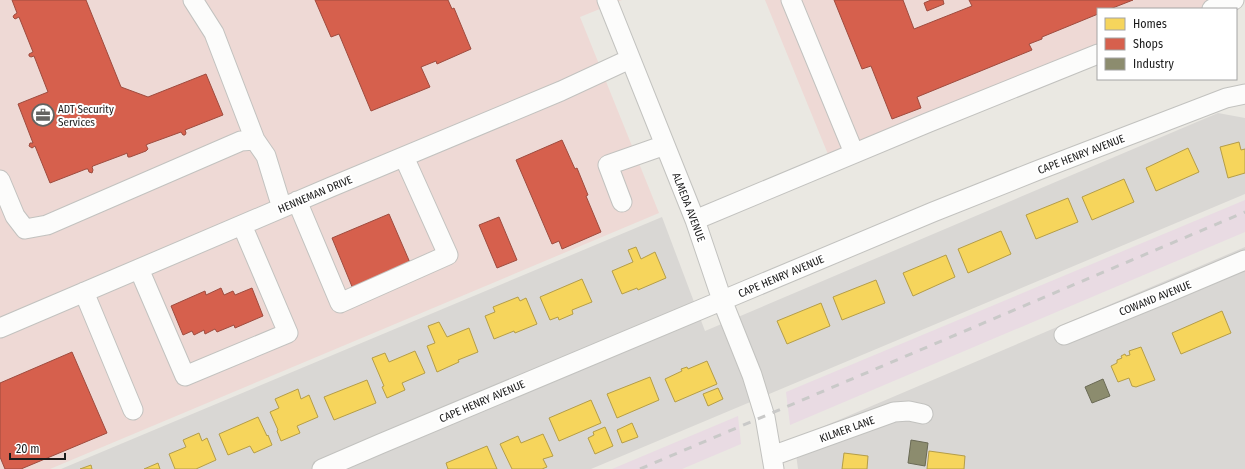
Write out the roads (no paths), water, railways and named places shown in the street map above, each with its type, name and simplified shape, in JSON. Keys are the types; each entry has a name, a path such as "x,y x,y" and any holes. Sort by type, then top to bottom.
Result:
{"street":[{"path":"193,0 214,33 255,140 266,156 340,303 448,256 404,157"},
{"name":"ALMEDA AVENUE","path":"606,0 695,220 722,300 752,375 765,416"},
{"path":"791,0 854,153"},
{"path":"1214,8 1234,0"},
{"path":"695,220 854,153 1097,54"},
{"name":"HENNEMAN DRIVE","path":"0,328 561,92 630,59"},
{"name":"CAPE HENRY AVENUE","path":"322,469 722,300 1036,171 1226,98 1245,94"},
{"path":"0,180 15,216 25,229 47,225 241,141 255,140"},
{"path":"622,202 608,166 665,145"},
{"path":"139,269 185,376 288,333 242,225"},
{"name":"COWAND AVENUE","path":"1064,335 1245,260"},
{"path":"84,292 133,410"},
{"name":"KILMER LANE","path":"765,416 773,462 894,412 909,411 923,414"}],"railway":[{"path":"640,469 1245,212"}],"place":[{"name":"ADT Security Services","path":"43,115"}]}
